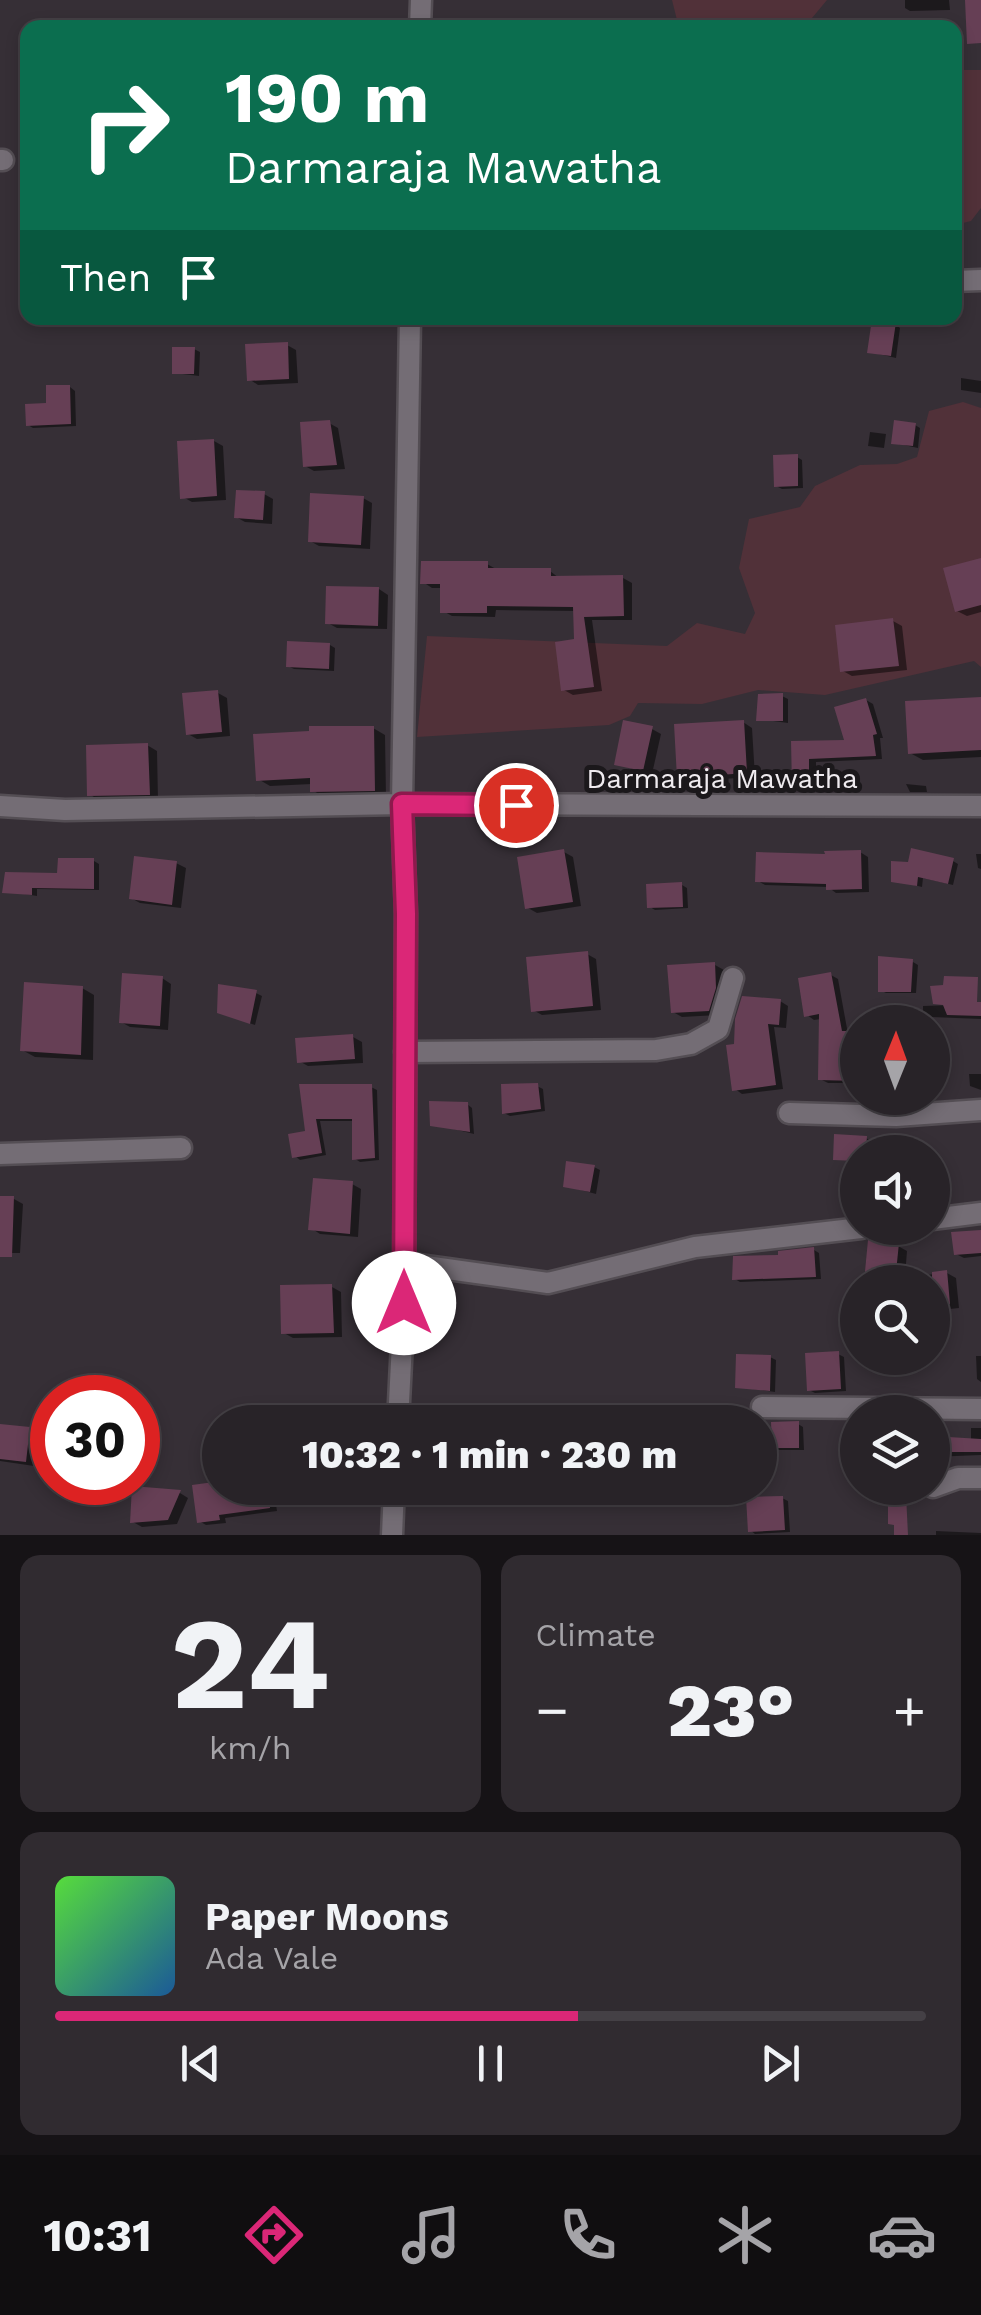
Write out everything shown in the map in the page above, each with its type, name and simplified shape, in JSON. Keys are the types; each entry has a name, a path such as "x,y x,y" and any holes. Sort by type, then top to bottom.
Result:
{"street":[{"path":"399,1405 404,1263 402,804 410,325"},
{"name":"Darmaraja Mawatha","path":"0,806 64,810 402,804 981,806"},
{"path":"405,1052 656,1050 691,1044 718,1029 733,978"},
{"path":"789,1112 896,1116 981,1110"},
{"path":"0,1154 181,1148"},
{"path":"950,1217 981,1213"},
{"path":"404,1263 548,1282 696,1248 840,1231"},
{"path":"777,1408 981,1409"},
{"path":"950,1481 981,1478"},
{"path":"392,1535 393,1505"}],"shaded area":[{"path":"672,0 827,0 812,20 677,20"},
{"path":"962,70 981,70 981,208 971,221 962,223"},
{"path":"963,402 981,408 981,667 974,661 825,695 758,690 702,704 638,703 630,716 609,725 417,737 427,636 667,646 697,623 745,634 755,613 739,568 749,519 800,507 815,486 860,465 897,464 917,457 929,411"}],"building":[{"path":"965,0 981,0 981,43 967,44"},
{"path":"871,325 896,325 891,356 867,353"},
{"path":"288,342 289,379 247,381 245,344"},
{"path":"172,347 195,347 194,374 172,374"},
{"path":"46,385 70,385 71,424 26,426 25,404 46,403"},
{"path":"330,420 337,465 303,467 300,422"},
{"path":"894,420 916,423 913,446 891,444"},
{"path":"214,439 217,496 180,499 177,441"},
{"path":"798,454 798,486 774,487 773,455"},
{"path":"236,490 265,491 263,520 234,518"},
{"path":"310,493 364,496 361,545 308,542"},
{"path":"981,558 981,605 955,612 943,568"},
{"path":"421,561 488,561 488,568 551,568 551,576 623,575 624,616 584,617 594,687 561,691 555,642 574,639 573,607 487,606 487,613 440,613 440,584 420,584"},
{"path":"326,586 379,587 378,626 325,624"},
{"path":"893,618 899,666 840,672 835,625"},
{"path":"287,641 330,643 329,669 286,667"},
{"path":"218,690 222,732 186,735 182,693"},
{"path":"783,693 783,721 756,721 758,694"},
{"path":"981,697 981,750 908,754 905,701"},
{"path":"866,698 877,734 873,735 876,756 809,759 809,770 835,773 835,787 792,787 791,741 844,740 834,707"},
{"path":"623,720 653,726 643,771 614,765"},
{"path":"744,720 747,773 677,778 674,724"},
{"path":"309,726 374,726 375,791 310,792 310,778 256,781 253,734 309,731"},
{"path":"148,743 150,795 87,796 86,745"},
{"path":"911,848 954,858 948,884 918,877 917,886 891,882 891,861 908,862"},
{"path":"564,849 573,902 525,909 517,857"},
{"path":"861,850 862,889 826,890 826,884 755,882 756,852 825,854 824,851"},
{"path":"134,856 177,861 172,905 129,899"},
{"path":"58,858 94,858 94,889 32,888 32,895 2,893 5,872 57,873"},
{"path":"682,882 683,907 647,908 646,884"},
{"path":"588,951 593,1006 531,1012 526,957"},
{"path":"878,956 913,959 911,992 878,992"},
{"path":"715,962 716,988 709,1011 671,1013 667,965"},
{"path":"831,972 840,1020 840,1081 818,1080 819,1014 804,1017 798,978"},
{"path":"122,973 163,976 160,1026 119,1023"},
{"path":"944,976 978,977 981,1016 950,1015 950,1005 933,1004 930,986 943,985"},
{"path":"24,982 83,986 81,1055 20,1051"},
{"path":"218,984 257,990 250,1024 217,1013"},
{"path":"742,996 781,999 779,1025 768,1024 776,1085 732,1091 726,1045 734,1044 735,1019"},
{"path":"353,1034 355,1059 297,1063 295,1038"},
{"path":"538,1083 541,1109 502,1114 501,1084"},
{"path":"299,1084 372,1084 375,1158 352,1160 352,1119 316,1119 322,1153 292,1158 288,1134 305,1131"},
{"path":"429,1101 468,1102 470,1132 430,1126"},
{"path":"834,1134 850,1135 840,1135 840,1160 833,1160"},
{"path":"566,1161 595,1165 590,1192 563,1187"},
{"path":"313,1178 353,1181 350,1234 308,1230"},
{"path":"0,1196 14,1196 12,1257 0,1257"},
{"path":"981,1230 981,1253 954,1255 951,1232"},
{"path":"868,1245 899,1245 897,1265 866,1265"},
{"path":"814,1247 816,1277 732,1280 733,1256 778,1255 778,1251"},
{"path":"332,1284 334,1333 281,1334 280,1285"},
{"path":"839,1351 841,1389 807,1391 805,1353"},
{"path":"736,1354 771,1355 770,1391 735,1388"},
{"path":"799,1421 799,1448 777,1448 777,1422"},
{"path":"0,1424 30,1427 26,1462 0,1459"},
{"path":"950,1437 981,1439 981,1452 950,1452"},
{"path":"202,1484 202,1505 270,1508 219,1515 220,1520 197,1523 192,1485"},
{"path":"160,1488 181,1490 168,1520 130,1523 131,1505 160,1505"},
{"path":"777,1496 783,1496 785,1530 748,1532 746,1505 777,1505"},
{"path":"888,1505 907,1505 908,1535 894,1535 894,1525 888,1524"}],"route":[{"path":"404,1303 406,914 402,804 516,805"}]}
